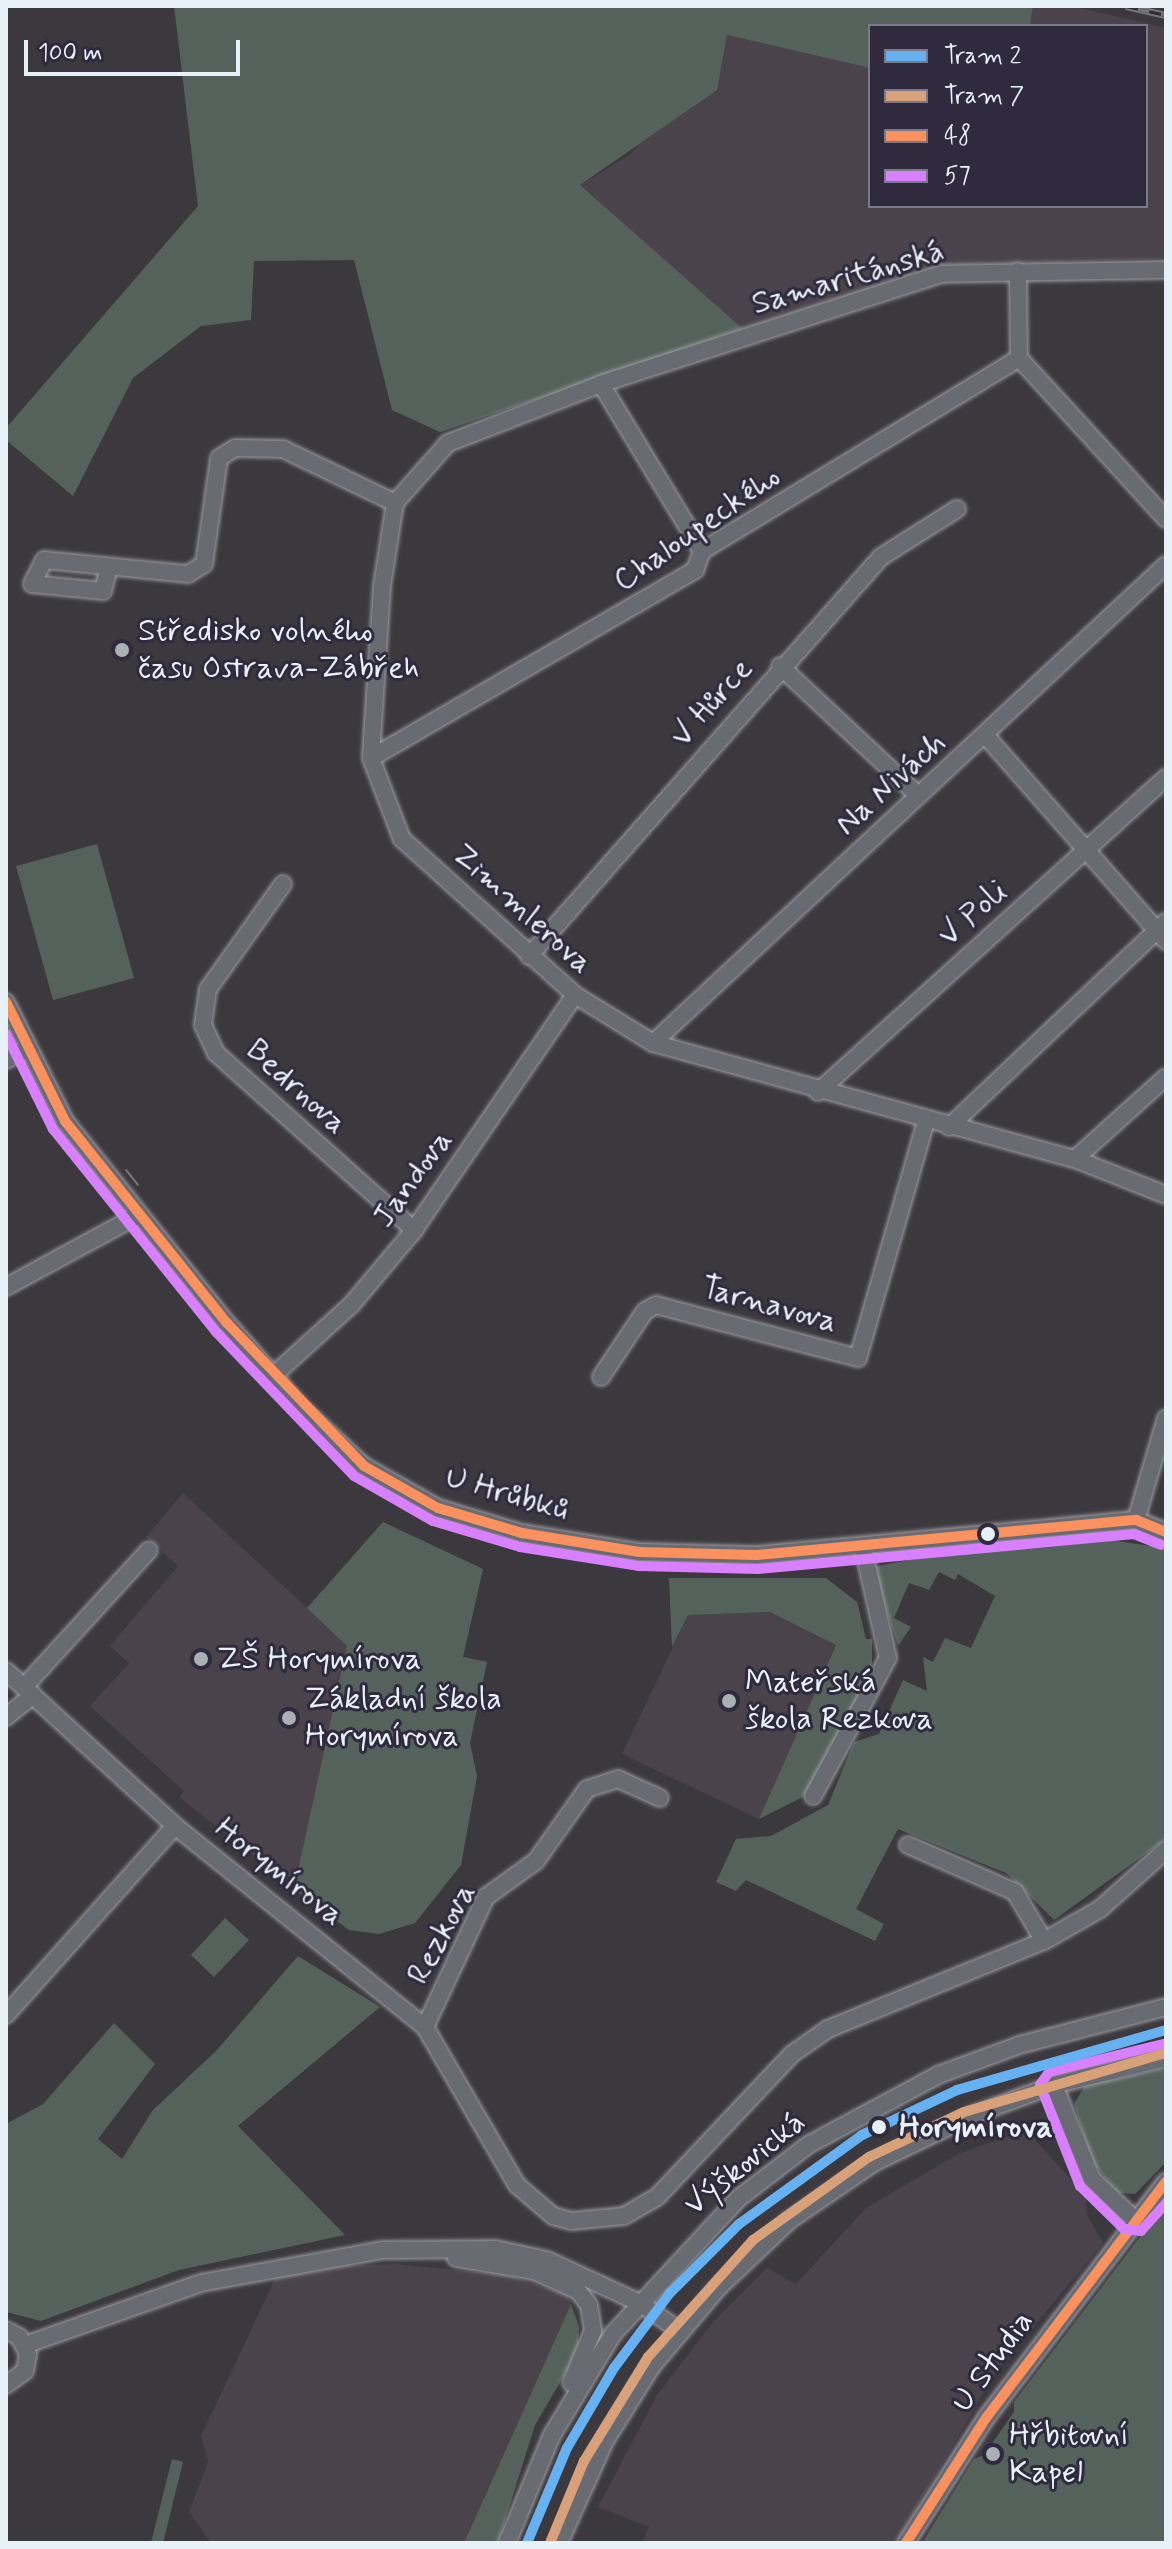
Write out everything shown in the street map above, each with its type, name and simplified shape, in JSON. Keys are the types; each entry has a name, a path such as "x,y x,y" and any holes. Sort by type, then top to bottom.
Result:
{"street":[{"name":"Samaritánská","path":"601,384 941,274 1166,270"},
{"path":"1018,271 1019,358 1166,519"},
{"name":"Chaloupeckého","path":"371,758 695,570 702,551 1019,358"},
{"path":"109,567 103,591 32,584 44,560 188,574 204,564 219,458 235,448 283,449 395,503 448,443 601,384 702,551"},
{"name":"Zimmlerova","path":"395,503 382,586 371,758 402,839 529,956 575,995 653,1043 818,1092 1075,1159 1166,1195"},
{"name":"V Hůrce","path":"529,956 780,666 881,557 957,509"},
{"name":"Na Nivách","path":"653,1043 918,795 986,736 1166,565"},
{"path":"780,666 918,795"},
{"path":"949,1127 1163,931 986,736"},
{"name":"V Poli","path":"818,1092 1166,778"},
{"name":"Bedrnova","path":"283,884 208,989 203,1025 216,1053 414,1230"},
{"name":"Jandova","path":"274,1375 352,1304 414,1230 575,995"},
{"name":"U Hrůbků","path":"6,1002 25,1050 65,1121 137,1216 274,1375 364,1466 438,1508 522,1533 639,1552 757,1555 1136,1520"},
{"path":"6,1060 25,1050"},
{"path":"1075,1159 1166,1077"},
{"name":"Tarnavova","path":"601,1377 645,1311 656,1305 858,1358 926,1121"},
{"path":"6,1287 137,1216"},
{"path":"1166,1418 1136,1520 1166,1532"},
{"path":"813,1796 888,1658 863,1547"},
{"path":"6,1717 149,1550"},
{"name":"Horymírova","path":"6,1671 175,1826 425,2027 517,2185 553,2216 595,2223 624,2216 657,2197 792,2054 828,2029 1044,1941 1100,1909 1166,1850"},
{"name":"Rezkova","path":"425,2027 486,1897 536,1861 587,1789 618,1779 660,1798"},
{"path":"6,2015 175,1826"},
{"path":"908,1845 1015,1892 1044,1941"},
{"name":"Výškovická","path":"507,2543 552,2435 638,2302 739,2198 863,2113 1006,2049 1166,2007"},
{"path":"559,2543 618,2417 680,2331 763,2242 854,2175 938,2130 1054,2085 1166,2058"},
{"path":"1054,2085 1092,2179 1134,2219"},
{"name":"U Studia","path":"906,2543 953,2464 1134,2219 1166,2182"},
{"path":"383,2250 504,2264 578,2291 591,2313 592,2340 552,2435"},
{"path":"25,2345 201,2283 383,2250 521,2253 565,2266 638,2302 680,2331"},
{"path":"6,2330 25,2345"},
{"path":"6,2385 25,2371 25,2345"}],"shaded area":[{"path":"174,6 1033,6 1030,24 868,24 868,68 727,35 717,90 580,185 743,329 440,432 392,410 354,260 254,261 251,320 201,326 133,378 73,496 6,440 6,428 198,206"},
{"path":"1033,6 1072,6 1166,28 1166,258 939,266 743,329 579,186 631,154 727,35 868,68 868,208 1148,208 1148,24 1030,24"},
{"path":"97,844 134,978 53,1000 16,866"},
{"name":"Základní škola Horymírova","path":"183,1493 307,1608 383,1522 483,1569 463,1657 487,1662 470,1743 477,1776 461,1865 415,1923 379,1934 349,1930 179,1797 184,1791 90,1706 129,1663 110,1646 178,1566 146,1537"},
{"path":"383,1522 483,1569 463,1657 487,1662 470,1743 477,1776 461,1865 415,1923 379,1934 349,1930 294,1889 347,1646 307,1608"},
{"path":"1095,1538 1166,1548 1166,1839 1054,1920 1006,1873 898,1829 856,1909 884,1924 875,1941 746,1880 736,1891 716,1882 736,1839 771,1836 828,1805 854,1742 879,1734 903,1680 927,1691 923,1657 933,1662 945,1638 971,1648 995,1596 958,1574 955,1580 939,1572 929,1590 909,1583 894,1618 911,1627 898,1646 872,1567 994,1544"},
{"path":"669,1578 826,1578 857,1602 866,1639 872,1639 872,1672 807,1795 759,1819 836,1645 770,1612 688,1615 672,1647"},
{"name":"Mateřská škola Rezkova","path":"770,1612 836,1644 759,1819 622,1754 688,1615"},
{"path":"225,1918 249,1940 214,1977 191,1955"},
{"path":"298,1956 380,2007 238,2126 345,2235 179,2270 41,2321 6,2312 6,2124 43,2104 114,2023 155,2064 98,2139 122,2159 153,2110 216,2051"},
{"path":"1166,2068 1166,2162 1135,2194 1117,2193 1093,2163 1074,2104 1085,2086"},
{"path":"1026,2130 1086,2196 1087,2215 1103,2243 995,2373 896,2543 642,2543 649,2527 598,2507 657,2395 713,2322 767,2268 796,2284 866,2208 958,2154"},
{"path":"1166,2203 1166,2543 922,2543 974,2459 984,2455 1014,2412 1014,2402"},
{"path":"395,2264 505,2275 567,2294 571,2304 464,2543 211,2543 189,2512 208,2462 201,2436 276,2277 335,2266"},
{"path":"571,2304 579,2326 578,2352 535,2425 498,2543 464,2543"},
{"path":"172,2459 183,2462 163,2543 151,2543"}],"tram line":[{"path":"126,1170 138,1185"},
{"name":"2","path":"527,2543 567,2448 614,2368 670,2293 739,2224 862,2135 957,2090 1166,2030"},
{"name":"7","path":"550,2543 584,2461 648,2357 753,2240 869,2157 964,2112 1166,2053"}],"railway":[{"path":"1126,6 1166,15"}],"transit line":[{"name":"48","path":"6,1002 65,1121 227,1323 364,1466 438,1508 522,1533 639,1552 757,1555 1136,1520 1166,1532"},
{"name":"57","path":"6,1034 53,1129 216,1332 354,1476 433,1521 520,1547 639,1566 758,1569 1134,1534 1161,1545"},
{"name":"57","path":"1163,2044 1049,2072 1040,2085 1080,2186 1124,2229 1141,2231 1166,2203"},
{"name":"48","path":"906,2543 986,2418 1166,2182"}],"place":[{"name":"Středisko volného času Ostrava-Zábřeh","path":"122,650"},
{"name":"ZŠ Horymírova","path":"201,1659"},
{"name":"Mateřská škola Rezkova","path":"729,1701"},
{"name":"Základní škola Horymírova","path":"289,1718"},
{"name":"Horymírova","path":"879,2127"},
{"name":"Hřbitovní Kapel","path":"993,2454"}]}
